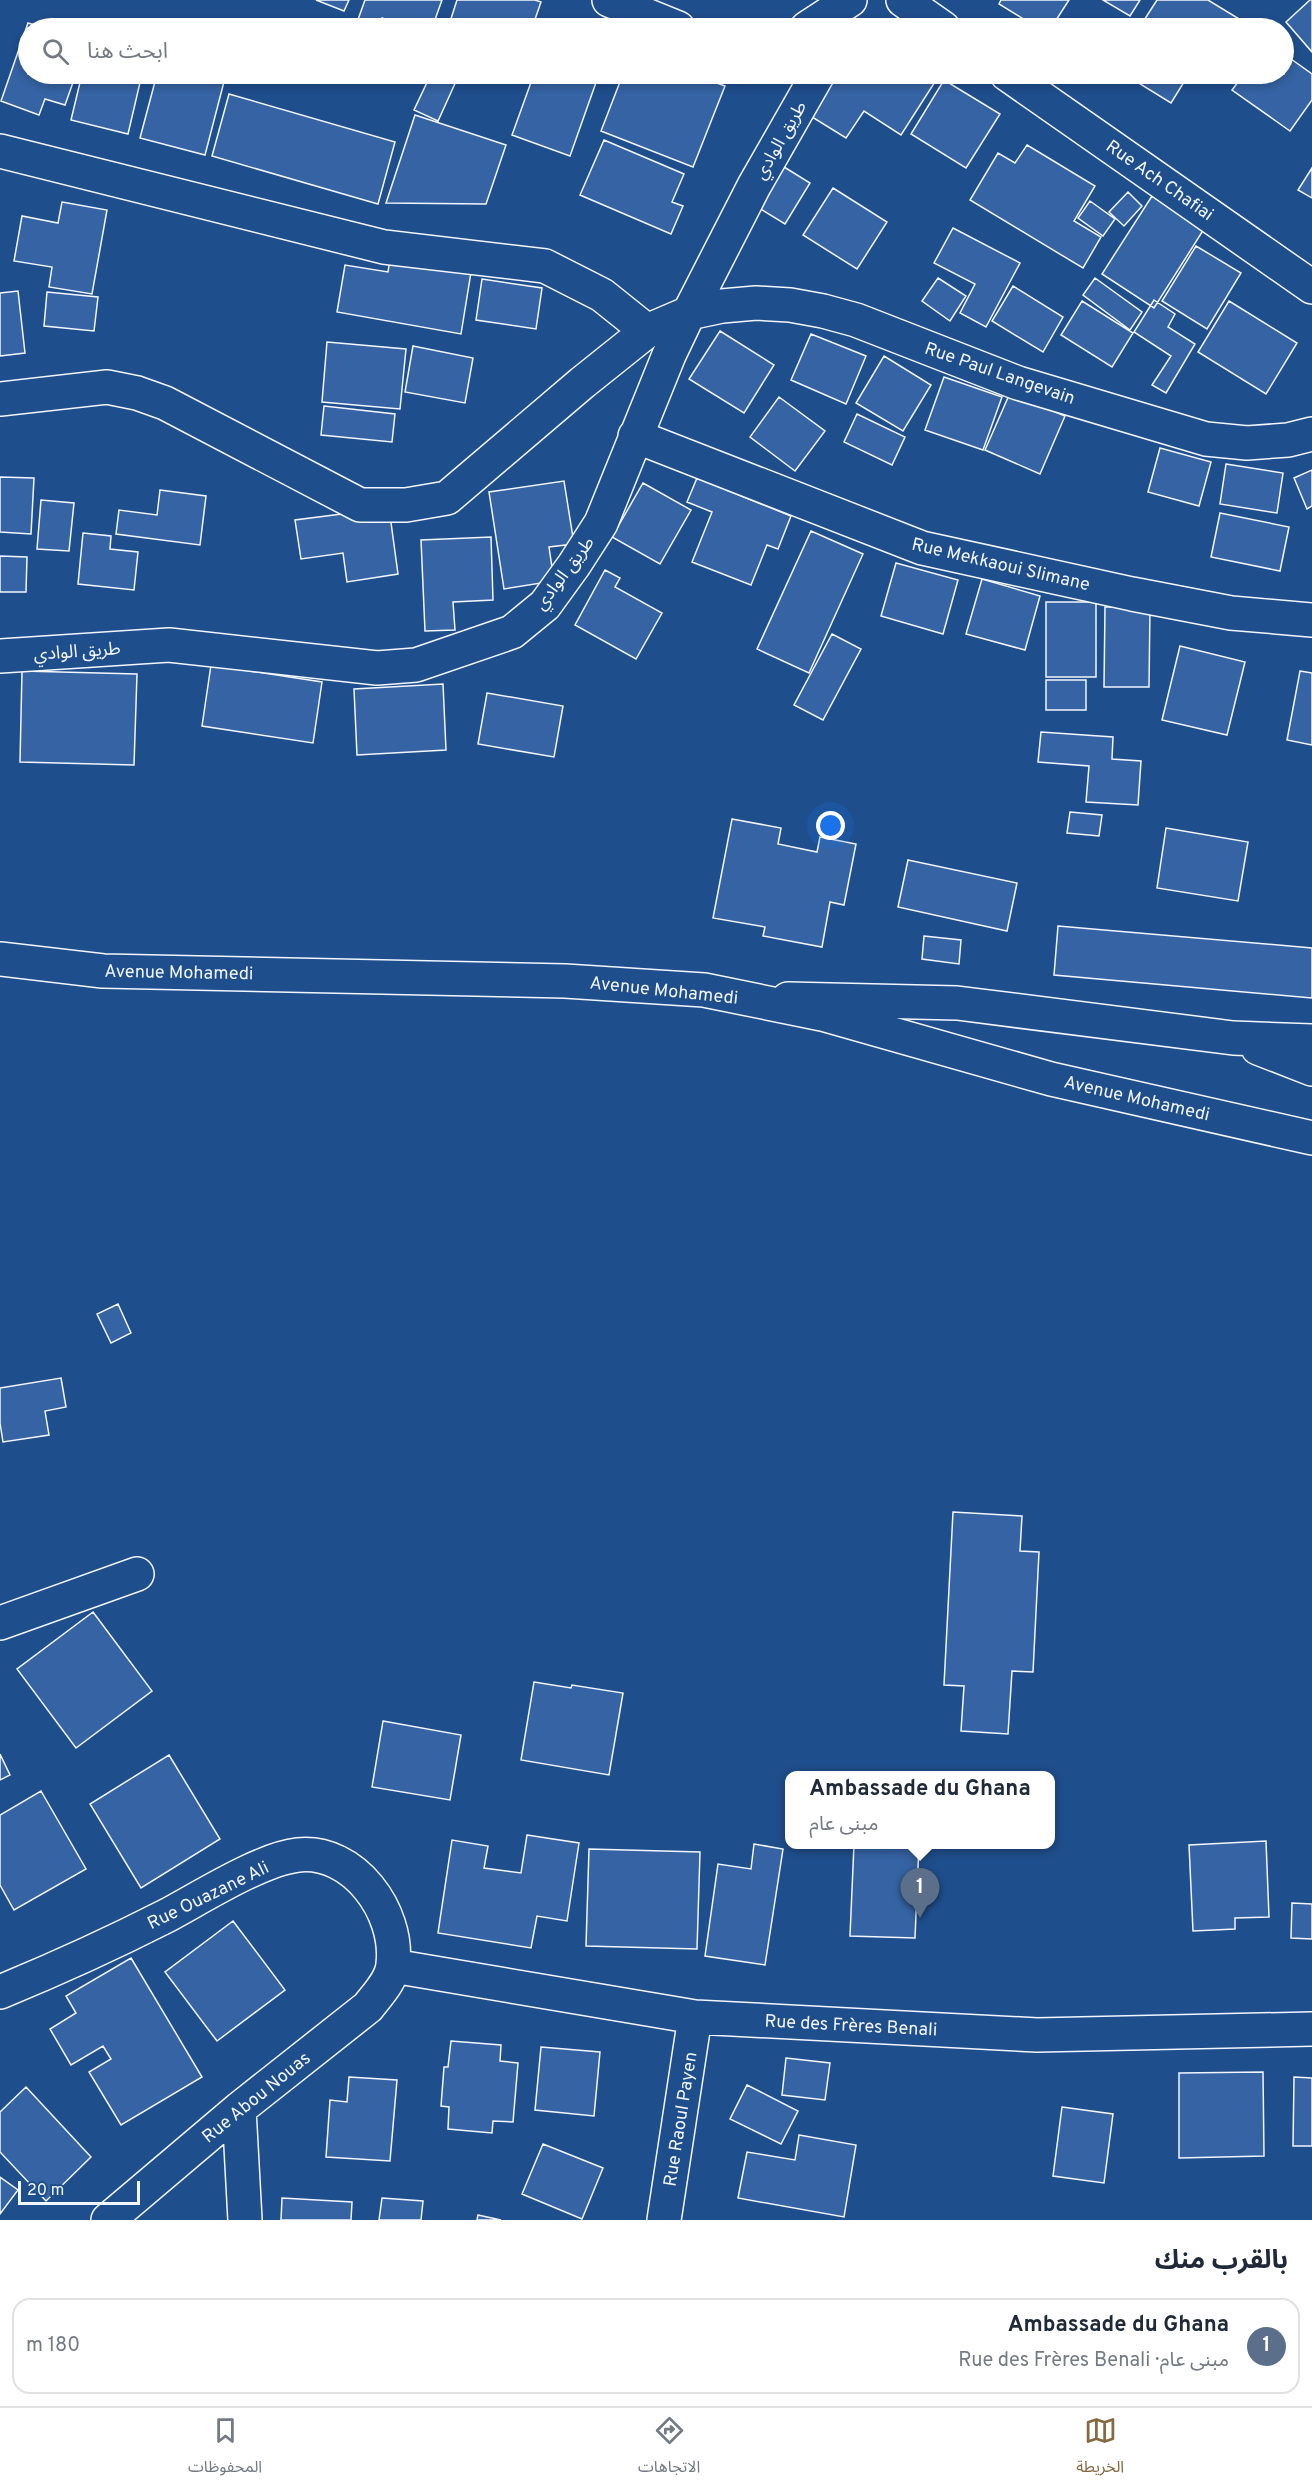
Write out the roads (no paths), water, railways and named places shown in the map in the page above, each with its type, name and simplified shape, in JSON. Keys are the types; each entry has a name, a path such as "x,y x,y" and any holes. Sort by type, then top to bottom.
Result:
{"street":[{"path":"609,0 653,18"},
{"path":"822,18 850,0"},
{"path":"852,18 865,0"},
{"path":"903,0 929,18"},
{"name":"طريق الوادي","path":"0,656 169,645 377,668 417,665 512,632 545,605 574,566 601,523 635,436 689,313 753,186 812,84"},
{"name":"Rue Ach Chafiai","path":"1021,84 1312,287"},
{"path":"0,151 384,247 545,266 602,295 647,331"},
{"name":"Rue Paul Langevain","path":"0,399 107,387 137,393 165,403 360,505 406,505 447,498 647,331 689,313 722,306 756,303 790,305 823,311 856,321 1018,383 1206,438 1247,443 1288,440 1312,434"},
{"name":"Rue Mekkaoui Slimane","path":"635,436 922,548 1209,609 1312,620"},
{"name":"Avenue Mohamedi","path":"0,959 103,971 565,981 704,990 822,1014 1051,1079 1312,1138"},
{"path":"746,998 957,1003 1233,1038 1312,1041"},
{"path":"1233,1038 1312,1069"},
{"path":"0,1623 137,1574"},
{"name":"Rue Ouazane Ali","path":"0,1992 92,1953 262,1866 298,1855 330,1857 364,1881 380,1903 393,1940 393,1966"},
{"name":"Rue des Frères Benali","path":"393,1966 695,2017 1037,2035 1312,2029"},
{"name":"Rue Abou Nouas","path":"108,2220 239,2109 368,2007 385,1985 393,1966"},
{"name":"Rue Raoul Payen","path":"664,2220 695,2017"},
{"path":"239,2109 245,2220"}],"place":[{"name":"Ambassade du Ghana","path":"920,1918"}]}
